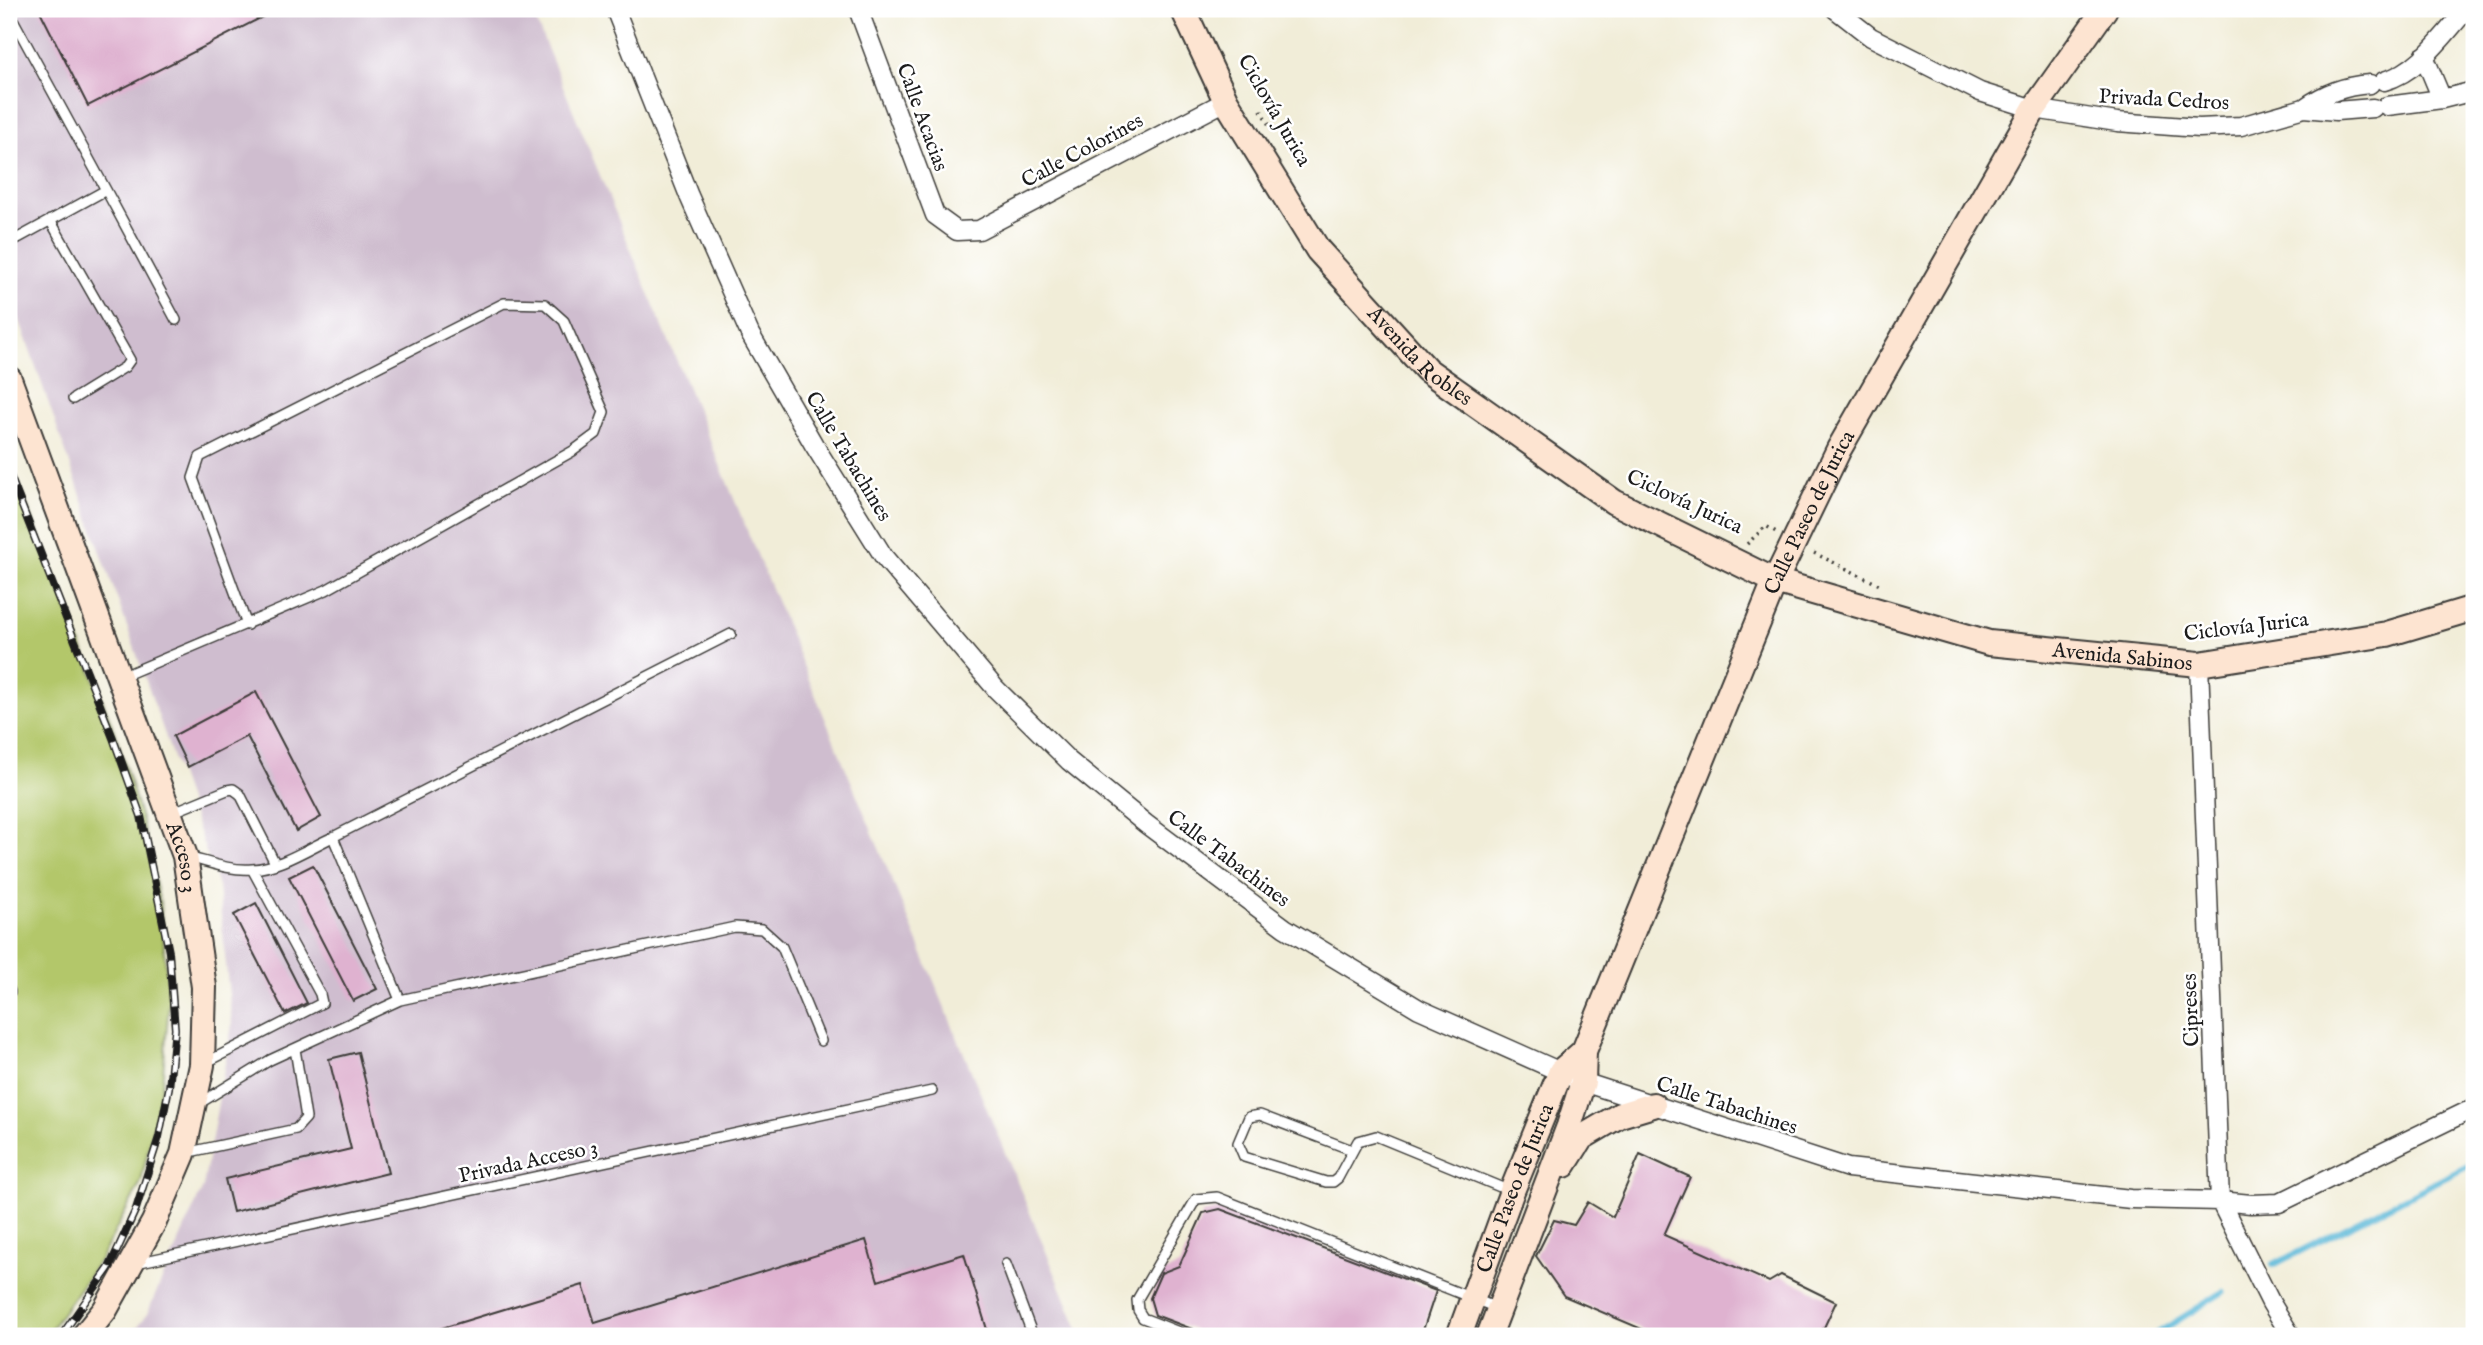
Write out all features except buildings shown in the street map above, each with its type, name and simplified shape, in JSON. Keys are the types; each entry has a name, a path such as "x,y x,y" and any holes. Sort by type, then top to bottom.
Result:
{"street":[{"name":"Calle Tabachines","path":"615,9 689,196 750,334 884,558 996,689 1079,769 1146,824 1285,928 1419,1009 1572,1077 1848,1168 2131,1199 2220,1200 2251,1205 2279,1203 2474,1108"},
{"name":"Calle Acacias","path":"858,9 935,215 957,231"},
{"name":"Avenida Robles","path":"1183,9 1226,101 1318,250 1427,370 1614,502 1775,581"},
{"name":"Privada Cedros","path":"1835,9 1871,37 1968,86 2034,109 2116,122 2199,128 2241,126 2304,108 2336,111 2380,107 2442,99 2474,91"},
{"name":"Calle Paseo de Jurica","path":"1459,1336 1512,1192 1584,1051 1775,581 1839,449 2034,109 2105,9"},
{"path":"2304,108 2321,96 2338,89 2377,83 2404,73 2424,56 2467,9"},
{"path":"2424,56 2442,99"},
{"name":"Calle Colorines","path":"957,231 979,230 1226,101"},
{"name":"Acceso 3","path":"9,379 185,856 204,987 202,1065 183,1154 154,1222 131,1265 105,1310 84,1336"},
{"name":"Avenida Sabinos","path":"1775,581 1989,643 2199,664 2387,634 2474,608"},
{"name":"Cipreses","path":"2199,664 2220,1200 2271,1303 2291,1336"},
{"name":"Calle Paseo de Jurica","path":"1489,1336 1532,1219 1572,1077"},
{"path":"1532,1219 1545,1205 1561,1170 1581,1138 1633,1109 1653,1105"}],"lane":[{"path":"9,12 176,320"},
{"path":"9,243 106,190"},
{"path":"50,220 130,360 125,367 72,399"},
{"path":"120,678 247,625 326,590 573,451 596,435 604,412 564,321 545,304 504,303 200,457 193,478 247,625"},
{"path":"185,856 217,865 252,869 275,863 333,837 731,634"},
{"path":"169,813 233,789 240,794 275,863"},
{"path":"333,837 400,1000"},
{"path":"202,1065 322,1003 320,994 252,869"},
{"path":"193,1107 260,1066 400,1000 735,927 762,929 782,947 821,1041"},
{"path":"183,1154 296,1129 303,1123 306,1118 295,1049"},
{"name":"Privada Acceso 3","path":"131,1265 932,1091"},
{"path":"1352,1150 1260,1115 1249,1117 1238,1143 1244,1157 1333,1182 1338,1178 1358,1141 1376,1136 1512,1192"},
{"path":"1189,1336 1143,1318 1138,1310 1137,1300 1196,1199 1207,1196 1217,1196 1500,1310"},
{"path":"1006,1264 1033,1336"}],"path":[{"name":"Ciclovía Jurica","path":"1254,101 1268,120 1270,132"},
{"name":"Ciclovía Jurica","path":"1745,546 1766,526 1794,543 1888,589"}],"shaded area":[{"path":"9,9 531,9 1081,1336 130,1336 146,1316 203,1187 232,1025 218,886 9,290"}],"green space":[{"path":"9,458 116,735 142,822 160,903 169,1002 162,1086 141,1182 101,1258 46,1336 9,1336"}],"waterway":[{"path":"2273,1265 2474,1163"},
{"path":"2153,1336 2223,1292"}],"railway":[{"path":"9,473 141,816 169,952 175,1029 169,1088 159,1137 136,1209 109,1268 61,1336"}]}
